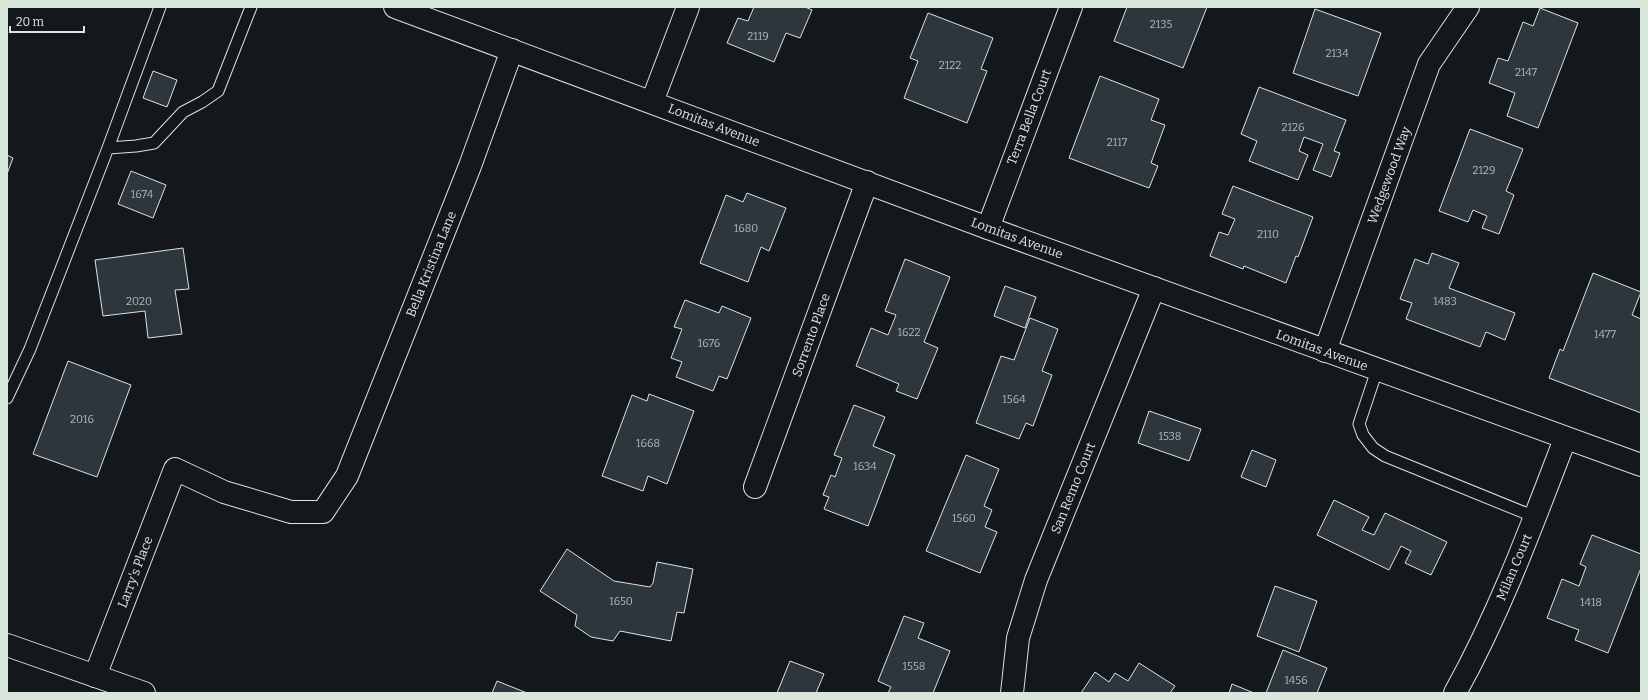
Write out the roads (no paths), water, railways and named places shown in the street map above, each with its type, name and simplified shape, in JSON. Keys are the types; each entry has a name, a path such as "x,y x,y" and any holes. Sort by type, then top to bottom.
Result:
{"street":[{"name":"Lomitas Avenue","path":"396,7 988,228 1641,465"},
{"path":"652,102 688,7"},
{"name":"Terra Bella Court","path":"988,228 1071,7"},
{"name":"Wedgewood Way","path":"1325,351 1429,64 1468,7"},
{"name":"Bella Kristina Lane","path":"175,469 224,492 291,512 323,512 347,476 470,166 512,50"},
{"name":"Sorrento Place","path":"755,488 867,182"},
{"name":"San Remo Court","path":"1012,693 1018,638 1036,580 1154,288"},
{"name":"Milan Court","path":"1455,693 1477,654 1535,517 1565,438"},
{"name":"Larry's Place","path":"94,676 175,469"},
{"path":"7,645 144,693"}],"lane":[{"path":"7,398 30,349 108,148 160,7"},
{"path":"108,148 154,143 183,112 202,102 218,91 251,7"},
{"path":"1377,370 1359,424 1362,435 1373,448 1385,456 1535,517"}]}
